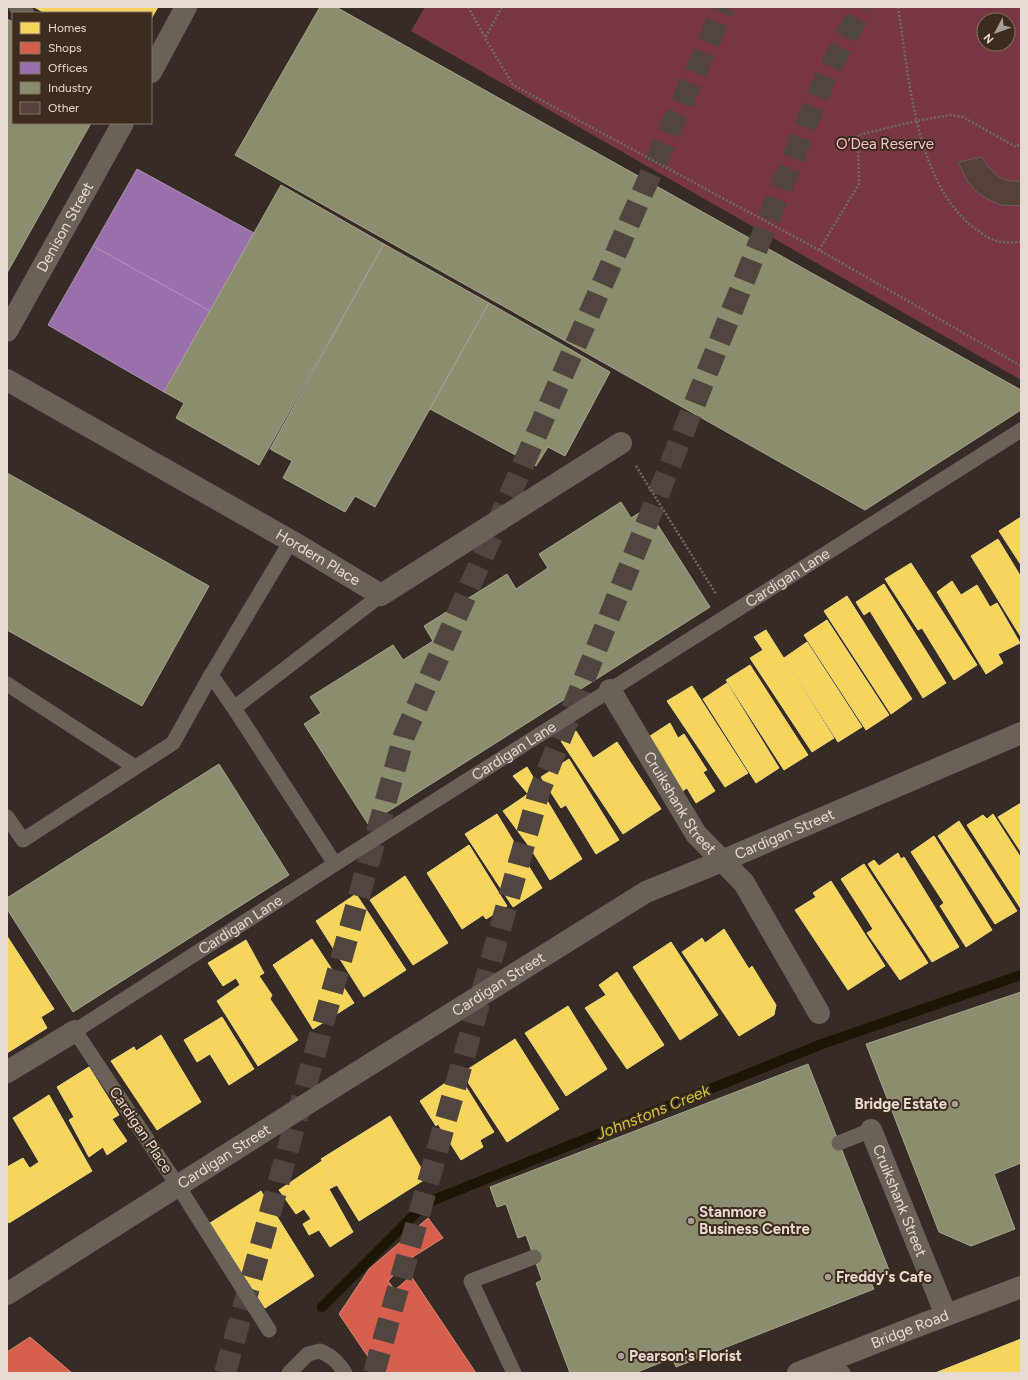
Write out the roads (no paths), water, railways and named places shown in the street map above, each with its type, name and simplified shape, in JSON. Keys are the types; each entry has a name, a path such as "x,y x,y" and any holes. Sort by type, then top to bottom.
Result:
{"main road":[{"name":"Bridge Road","path":"798,1373 836,1367 946,1315 1021,1287"}],"street":[{"path":"152,70 186,7"},
{"name":"Denison Street","path":"7,331 122,124"},
{"name":"Hordern Place","path":"7,380 291,541 381,595"},
{"path":"381,595 621,442"},
{"name":"Cruikshank Street","path":"610,690 696,834 744,883 819,1012"},
{"name":"Cardigan Street","path":"7,1294 646,892 1021,733"},
{"name":"Cardigan Lane","path":"7,1072 75,1031"},
{"name":"Cruikshank Street","path":"871,1130 946,1315"}],"lane":[{"path":"16,7 25,12"},
{"name":"Cardigan Lane","path":"75,1031 335,864 1021,430"},
{"path":"7,817 23,840 172,743 291,541"},
{"path":"234,708 381,595"},
{"path":"211,675 335,864"},
{"path":"7,684 135,767"},
{"name":"Cardigan Place","path":"75,1031 178,1186 270,1330"},
{"path":"839,1143 871,1130"},
{"path":"514,1373 471,1280 534,1257"},
{"path":"289,1373 308,1354 320,1351 329,1355 338,1362 345,1373"}],"waterway":[{"name":"Johnstons Creek","path":"322,1307 426,1203 822,1044 1021,975"}],"tunnel":[{"path":"225,1373 404,736 724,7"},
{"path":"374,1373 539,792 826,76 862,7"}],"place":[{"name":"Bridge Estate","path":"955,1104"},
{"name":"Stanmore Business Centre","path":"691,1221"},
{"name":"Freddy's Cafe","path":"828,1277"},
{"name":"Pearson's Florist","path":"621,1356"}],"park label":[{"name":"O’Dea Reserve","path":"885,144"}]}
